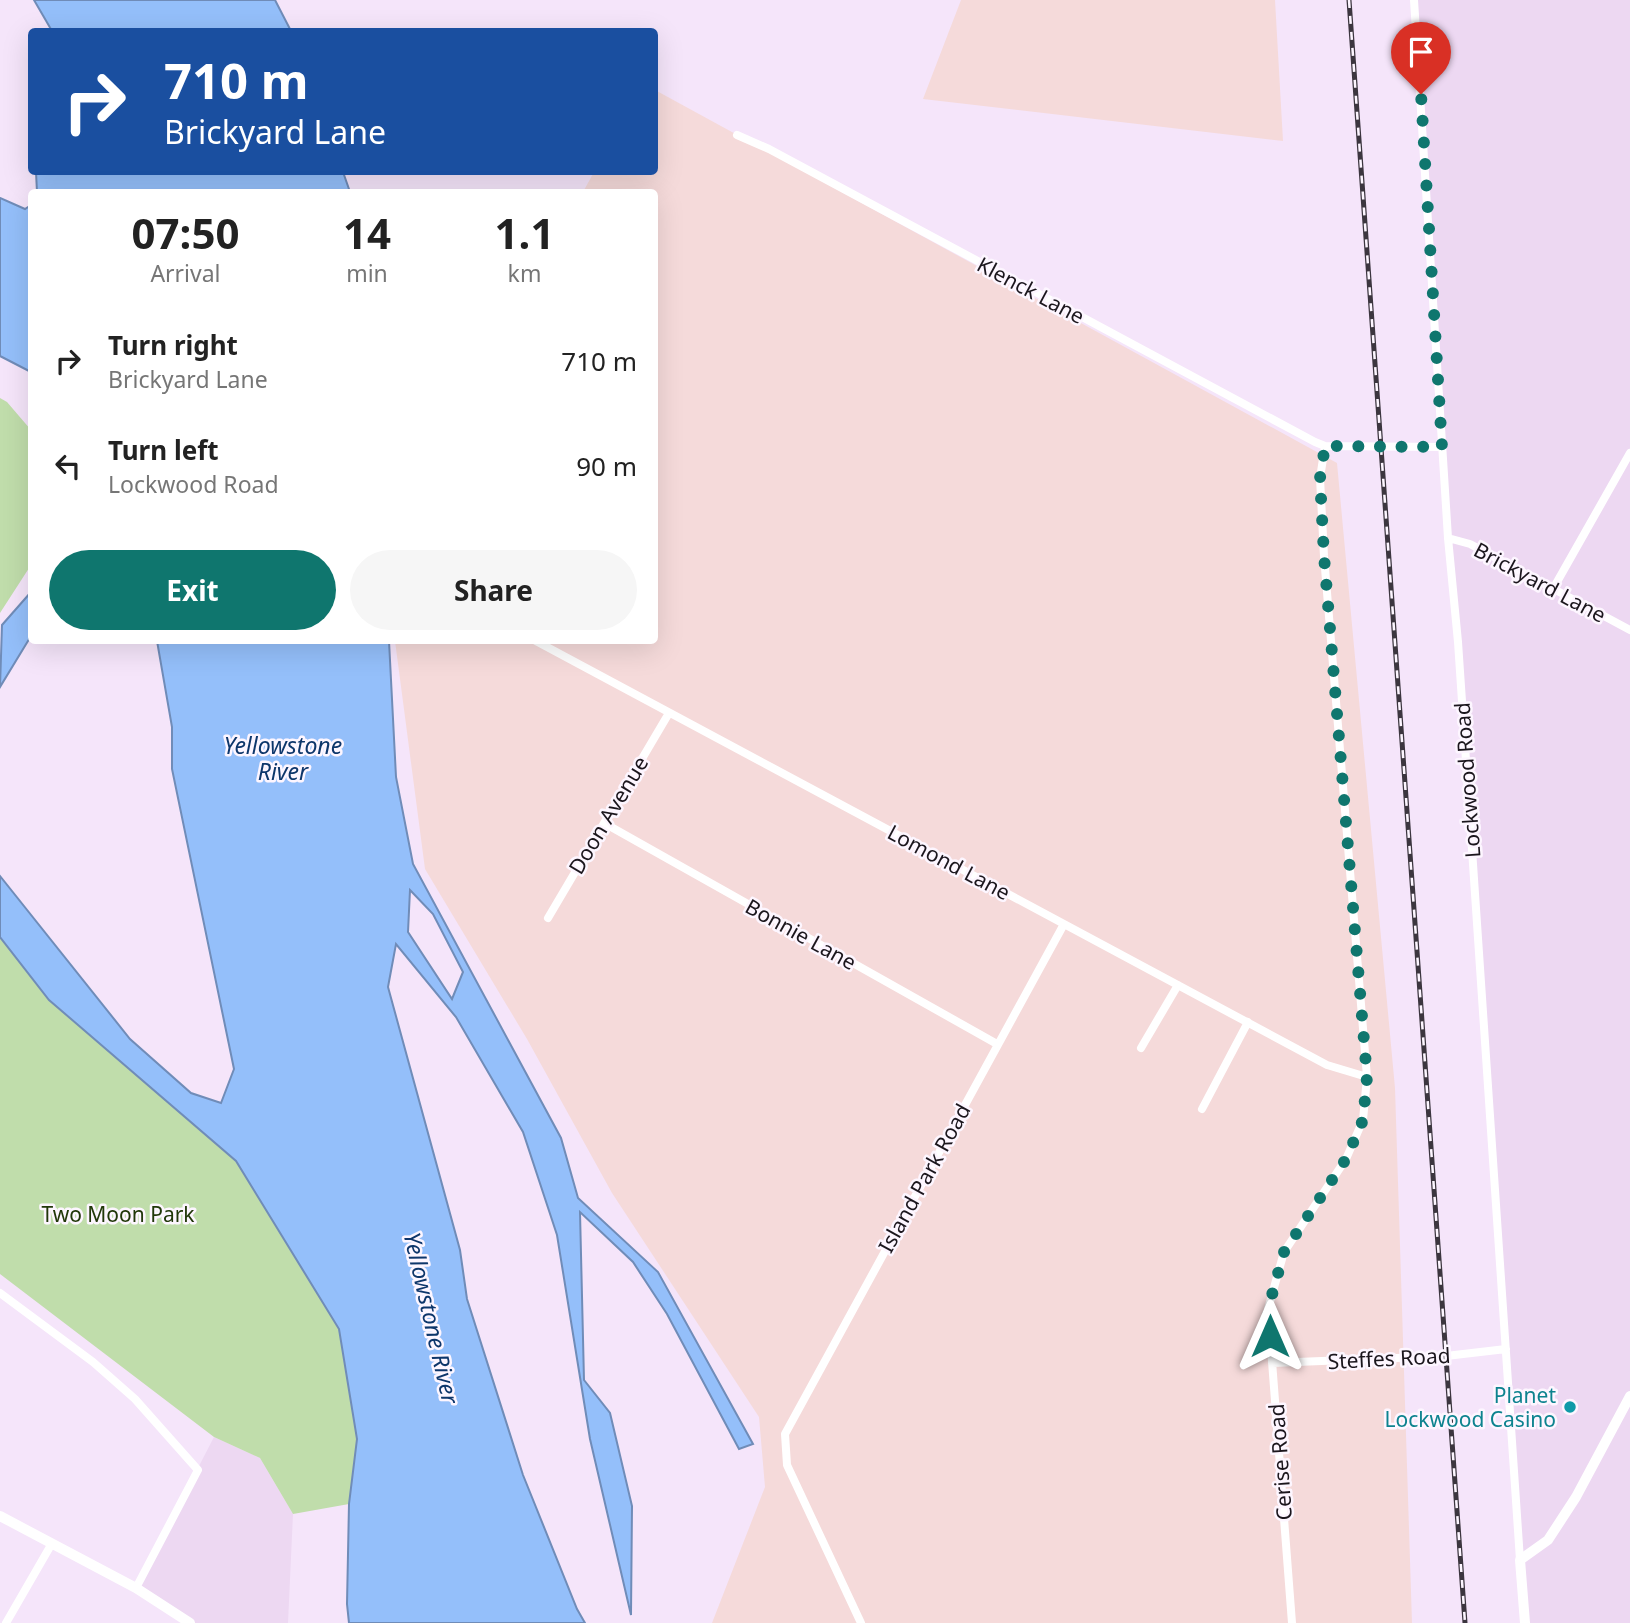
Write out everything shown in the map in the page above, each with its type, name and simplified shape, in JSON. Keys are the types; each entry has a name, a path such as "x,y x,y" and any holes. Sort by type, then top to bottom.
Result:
{"main road":[{"path":"0,1516 136,1588 190,1623"}],"street":[{"name":"Lockwood Road","path":"1414,0 1448,538 1459,656 1520,1560"},
{"name":"Klenck Lane","path":"737,135 769,149 1325,446"},
{"path":"1325,446 1442,447"},
{"name":"Cerise Road","path":"1292,1623 1268,1309 1284,1252 1346,1159 1363,1120 1367,1077 1324,556 1320,478 1325,446"},
{"path":"1553,589 1630,453"},
{"name":"Brickyard Lane","path":"1448,538 1470,544 1630,630"},
{"name":"Lomond Lane","path":"541,644 1328,1065 1367,1077"},
{"name":"Doon Avenue","path":"548,918 669,713"},
{"name":"Bonnie Lane","path":"604,823 997,1044"},
{"name":"Island Park Road","path":"861,1623 787,1465 785,1434 1064,924"},
{"path":"1141,1048 1178,985"},
{"path":"1202,1109 1248,1022"},
{"path":"0,1293 93,1362 135,1399 198,1470 136,1588"},
{"name":"Steffes Road","path":"1272,1363 1446,1356 1506,1349"},
{"path":"1525,1623 1520,1560 1548,1540 1576,1497 1630,1396"},
{"path":"6,1623 51,1545"}],"shaded area":[{"path":"961,0 1275,0 1283,141 923,99"},
{"path":"1414,0 1630,0 1630,1623 1526,1623"},
{"path":"658,92 1337,463 1395,1088 1412,1623 712,1623 765,1487 759,1417 612,1193 527,1039 425,869 395,644 658,644 658,189 585,189 592,175 658,175"},
{"path":"214,1437 260,1458 293,1514 288,1623 190,1623 136,1588"}],"green space":[{"path":"0,398 7,402 28,426 28,570 0,613"},
{"name":"Two Moon Park","path":"0,937 49,1000 236,1161 339,1329 357,1439 349,1504 293,1514 260,1458 214,1437 0,1274"}],"water":[{"path":"34,0 275,0 289,28 50,28"},
{"path":"36,175 344,175 349,189 37,189"},
{"path":"0,198 25,209 28,207 28,370 0,356"},
{"path":"28,595 28,641 0,687 2,625"},
{"name":"Yellowstone River","path":"158,644 389,644 396,777 413,864 561,1138 578,1198 658,1272 753,1444 739,1449 667,1314 633,1262 580,1212 584,1380 610,1413 632,1506 631,1615 590,1439 557,1235 523,1132 456,1017 396,944 388,987 460,1250 467,1299 523,1475 585,1623 349,1623 349,1504 357,1439 339,1329 236,1161 49,1000 0,937 0,876 130,1039 191,1093 221,1103 234,1069 172,769 172,727","holes":["410,890 433,914 463,972 452,999 408,932"]}],"railway":[{"path":"1349,0 1465,1623"}],"place":[{"name":"Planet Lockwood Casino","path":"1570,1407"}],"route":[{"path":"1270,1336 1268,1309 1284,1252 1346,1159 1363,1120 1367,1077 1324,556 1320,478 1325,446 1442,447 1421,94"}]}
